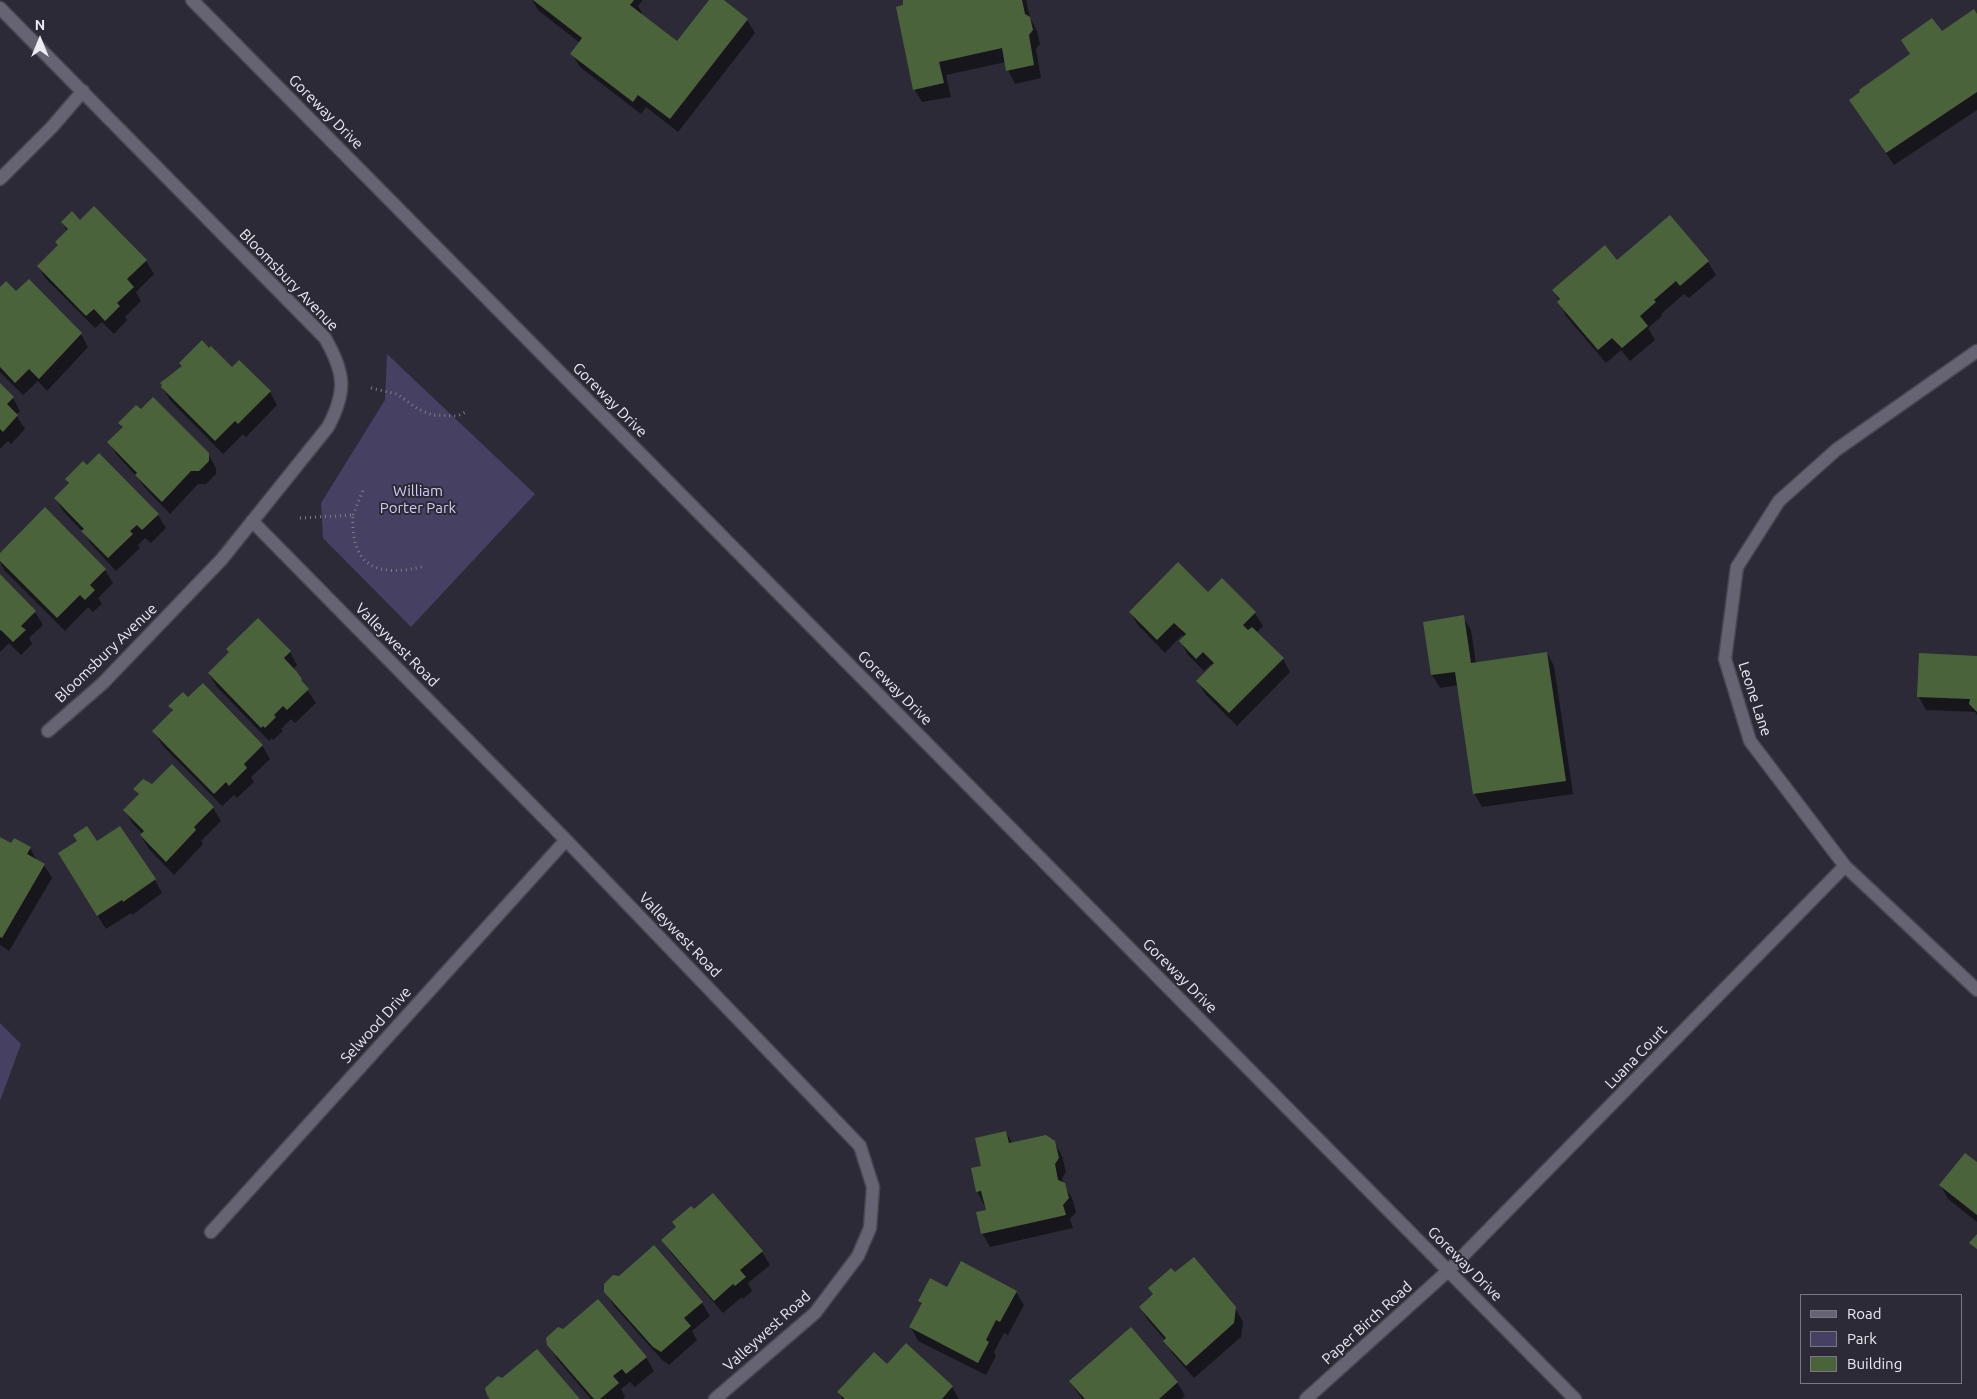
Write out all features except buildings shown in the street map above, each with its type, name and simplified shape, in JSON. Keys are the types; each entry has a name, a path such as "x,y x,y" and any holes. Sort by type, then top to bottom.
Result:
{"street":[{"name":"Goreway Drive","path":"192,0 1449,1270 1574,1399"},
{"name":"Bloomsbury Avenue","path":"0,8 325,338 340,368 341,394 328,427 222,559 103,682 48,731"},
{"path":"0,179 52,127 82,91"},
{"name":"Leone Lane","path":"1977,352 1836,450 1779,501 1737,567 1725,659 1750,741 1846,866 1977,990"},
{"name":"Valleywest Road","path":"252,521 566,840 860,1146 873,1187 870,1228 858,1256 816,1313 715,1399"},
{"name":"Selwood Drive","path":"211,1232 566,840"},
{"name":"Luana Court","path":"1449,1270 1846,866"},
{"name":"Paper Birch Road","path":"1306,1399 1449,1270"}],"path":[{"path":"371,388 396,394 418,409 432,415 457,416 468,410"},
{"path":"364,488 353,516 352,534 357,550 367,564 381,569 396,571 425,566"},
{"path":"300,518 353,516"}],"green space":[{"name":"William Porter Park","path":"387,354 535,494 411,627 323,538 321,503 385,400"},
{"path":"0,1023 21,1044 0,1101"}]}
